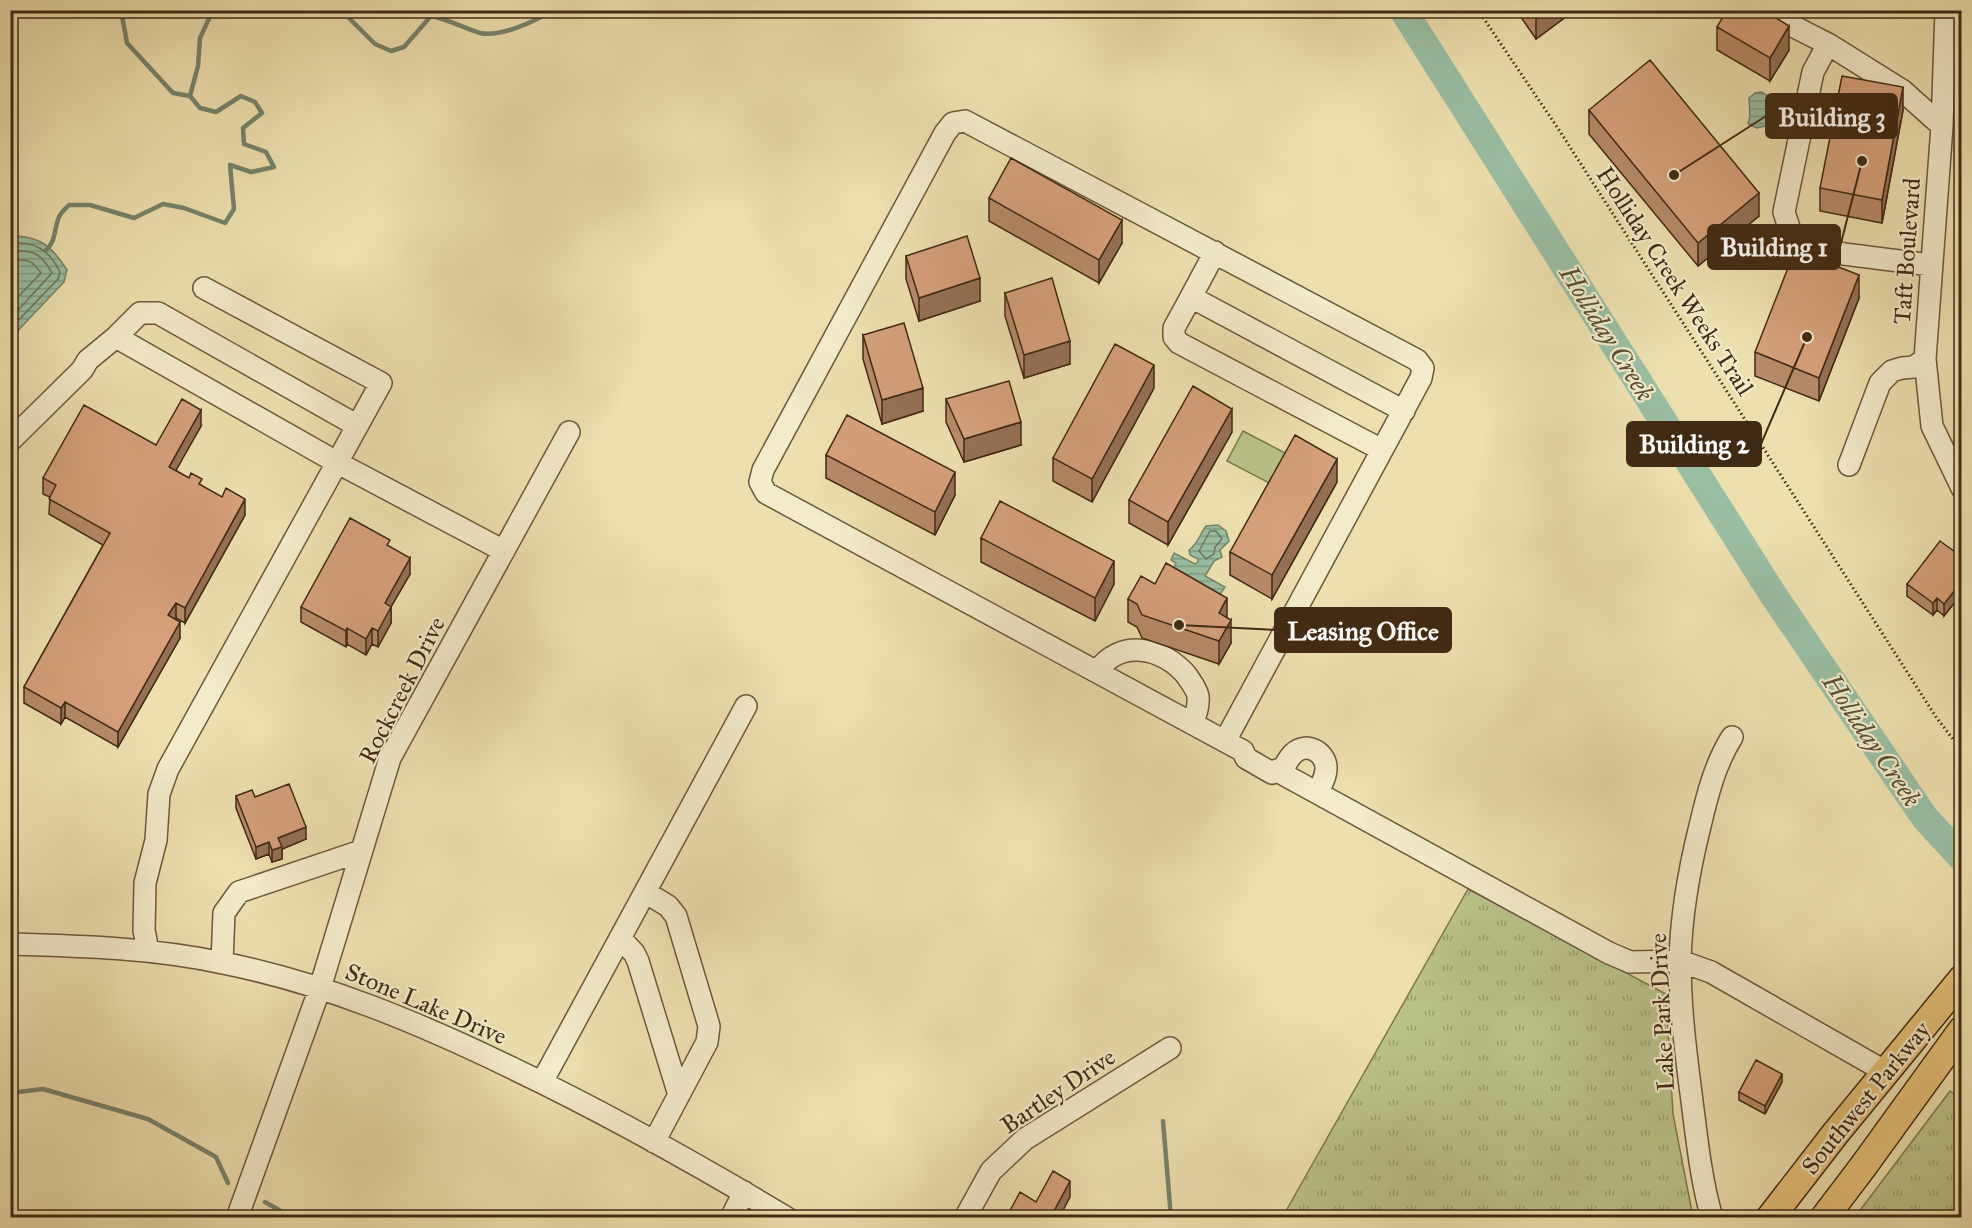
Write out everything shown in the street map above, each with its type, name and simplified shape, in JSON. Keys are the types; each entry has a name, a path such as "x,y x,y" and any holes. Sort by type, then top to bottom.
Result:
{"main road":[{"name":"Southwest Parkway","path":"1770,1218 1958,984"},
{"name":"Southwest Parkway","path":"1824,1218 1962,1030"}],"street":[{"path":"1761,10 1828,45 1903,91 1942,126"},
{"name":"Taft Boulevard","path":"1946,10 1942,126 1925,360 1932,426 1962,488"},
{"path":"1828,45 1813,72 1784,212 1793,240 1844,254 1931,266"},
{"path":"1903,91 1944,86"},
{"path":"1234,746 1382,450 1421,378 1423,368 1417,360 965,121 953,123 945,133 763,470 760,482 766,493 1234,746 1246,758 1272,773 1279,771 1295,751 1306,747 1315,750 1322,756 1326,766 1318,793"},
{"path":"1215,252 1174,328 1174,338 1179,343 1382,450"},
{"path":"148,951 144,930 145,883 156,840 159,794 168,769 381,383 204,288"},
{"path":"1191,297 1404,411"},
{"path":"10,441 82,370 88,360 140,313 158,313 356,425"},
{"path":"116,337 338,463 504,551"},
{"path":"1849,465 1880,383 1892,371 1914,367 1925,360"},
{"name":"Rockcreek Drive","path":"237,1218 320,988 390,758 569,432"},
{"path":"1097,672 1103,662 1115,654 1143,650 1168,658 1181,668 1198,696 1197,711 1192,723"},
{"path":"542,1082 746,706"},
{"name":"Lake Park Drive","path":"1712,1218 1705,1194 1684,1034 1680,961 1690,865 1717,765 1732,737"},
{"path":"1279,771 1609,953 1630,962 1680,961 1711,972 1886,1072"},
{"path":"222,962 224,913 240,892 361,851"},
{"path":"645,892 668,906 676,916 709,1026 707,1042 654,1142"},
{"path":"620,938 638,961 679,1095"},
{"name":"Stone Lake Drive","path":"10,944 148,951 222,962 320,988 368,1004 453,1039 542,1082 744,1192 784,1217"},
{"name":"Bartley Drive","path":"965,1218 991,1171 1025,1139 1170,1048"},
{"path":"730,1218 744,1192"}],"path":[{"name":"Holliday Creek Weeks Trail","path":"1478,10 1561,133 1936,717 1962,751"}],"green space":[{"path":"1243,431 1289,455 1273,485 1227,461"},
{"path":"1468,889 1666,994 1673,1114 1693,1217 1282,1218"},
{"path":"1950,1091 1961,1099 1961,1217 1855,1217"}],"water":[{"path":"1761,92 1767,95 1769,119 1765,126 1757,128 1748,124 1749,98"},
{"path":"15,236 40,241 52,250 67,270 64,282 11,338 10,240"},
{"path":"1218,525 1226,531 1229,541 1220,550 1222,557 1214,561 1205,576 1225,587 1218,597 1172,571 1176,563 1171,560 1174,553 1195,564 1198,562 1198,559 1190,555 1189,550 1197,542 1206,526"}],"building":[{"path":"1532,10 1543,10 1536,16"},
{"path":"1727,10 1763,10 1789,26 1770,58 1717,27"},
{"path":"1650,60 1759,193 1698,243 1589,110"},
{"path":"1842,76 1903,87 1882,200 1820,188"},
{"path":"1011,158 1122,220 1099,260 989,198"},
{"path":"967,236 980,278 919,298 906,256"},
{"path":"1795,250 1859,275 1819,378 1755,352"},
{"path":"1052,278 1070,341 1024,355 1005,293"},
{"path":"904,323 923,388 882,400 863,335"},
{"path":"1115,344 1154,365 1092,479 1053,458"},
{"path":"1009,381 1021,422 964,439 946,399"},
{"path":"1193,386 1232,409 1168,522 1129,500"},
{"path":"182,399 201,410 169,467 189,478 191,473 202,479 199,484 222,497 226,488 245,499 185,608 176,603 168,615 180,622 118,732 65,702 61,708 24,687 110,533 49,499 56,485 43,478 84,405 156,445"},
{"path":"847,415 955,472 935,512 826,455"},
{"path":"1295,435 1337,459 1272,575 1230,552"},
{"path":"1000,501 1114,561 1095,598 981,538"},
{"path":"350,518 390,540 387,545 410,558 385,603 391,607 378,631 372,628 366,639 301,607"},
{"path":"1940,541 1962,557 1962,581 1944,604 1937,598 1933,603 1907,584"},
{"path":"1166,563 1227,598 1219,613 1231,620 1219,641 1142,615 1137,604 1128,599 1141,576 1155,584"},
{"path":"289,784 306,827 278,838 282,847 272,850 269,842 256,847 236,796 252,790 255,797"},
{"path":"1756,1060 1782,1074 1765,1106 1739,1092"},
{"path":"1053,1171 1070,1181 1054,1211 1065,1218 1006,1218 1020,1192 1036,1202"}],"waterway":[{"path":"121,10 127,43 173,93 190,96 198,66 200,38 212,12 217,10"},
{"path":"333,10 344,13 375,44 391,51 404,47 431,16 488,34 508,31 555,10"},
{"name":"Holliday Creek","path":"1403,10 1772,593 1925,818 1962,858"},
{"path":"46,250 53,239 60,215 69,205 90,205 134,218 163,204 184,208 225,223 234,209 230,165 251,172 274,167 266,152 244,144 243,128 262,113 255,102 241,96 216,112 200,108 190,96"},
{"path":"10,1093 43,1089 148,1119 216,1157 228,1183"},
{"path":"1163,1121 1171,1218"},
{"path":"265,1202 293,1218"}],"place":[{"name":"Building 1","path":"1862,161"},
{"name":"Building 3","path":"1674,175"},
{"name":"Building 2","path":"1807,337"},
{"name":"Leasing Office","path":"1179,625"}]}
